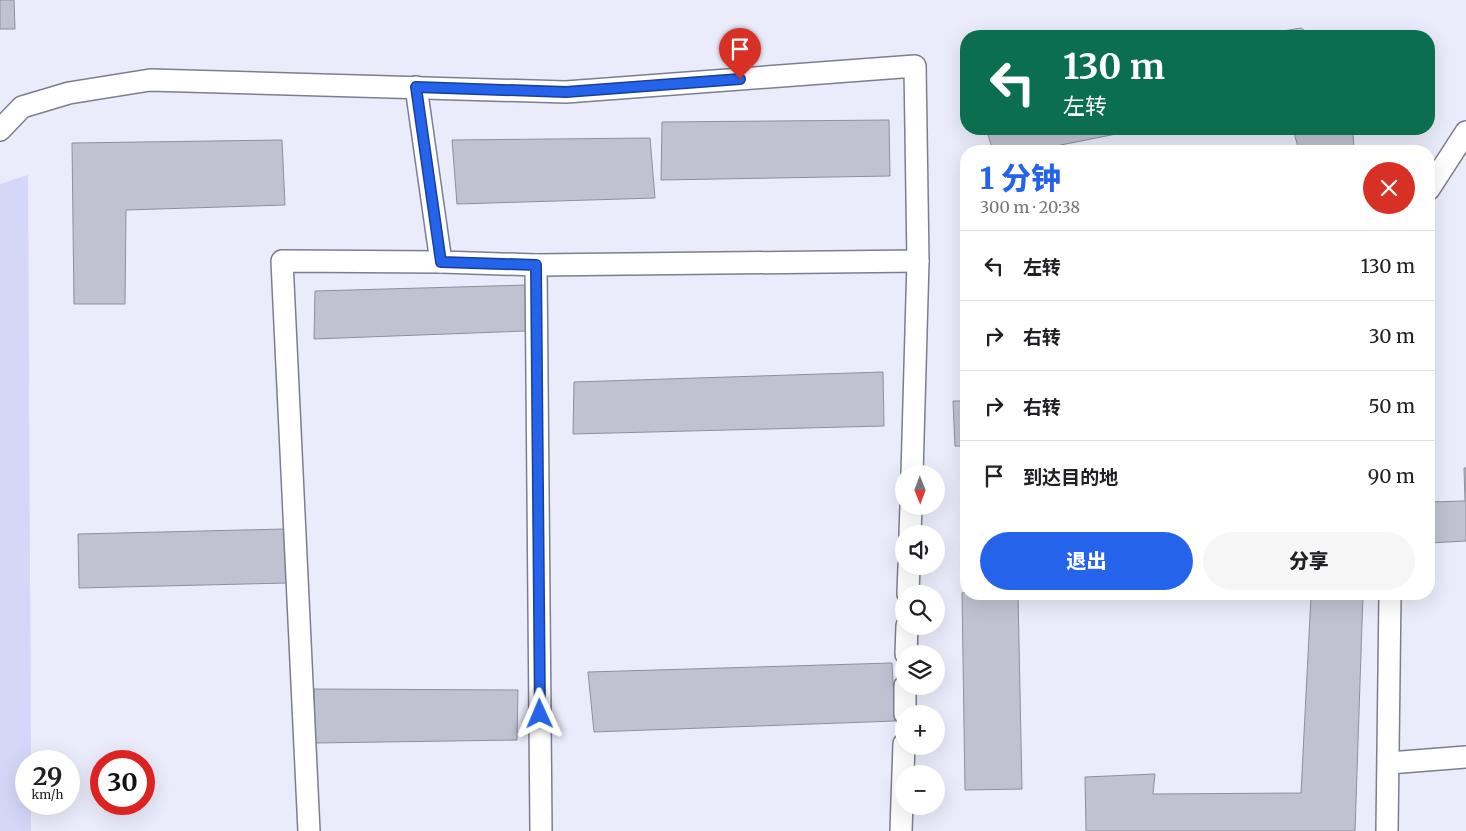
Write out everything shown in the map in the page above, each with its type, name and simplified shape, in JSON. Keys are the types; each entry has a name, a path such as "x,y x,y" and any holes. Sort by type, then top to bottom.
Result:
{"street":[{"path":"0,130 22,107 69,93 150,80 566,92 915,66 918,262 912,465"},
{"path":"416,87 441,262"},
{"path":"1435,180 1466,132"},
{"path":"309,831 282,261 441,262 536,265 918,262"},
{"path":"536,265 541,831"},
{"path":"1387,831 1390,600"},
{"path":"901,831 904,755"},
{"path":"1389,763 1466,757"}],"shaded area":[{"path":"28,175 31,750 15,750 15,815 31,815 31,831 0,831 0,184"}],"building":[{"path":"0,0 14,0 15,29 0,29"},
{"path":"889,120 890,176 661,180 662,122"},
{"path":"988,135 1111,135 1061,145 991,145"},
{"path":"1295,135 1353,135 1354,145 1297,145"},
{"path":"650,138 655,198 457,204 452,140"},
{"path":"282,140 285,205 126,210 125,304 74,304 72,143"},
{"path":"528,285 526,331 314,339 315,291"},
{"path":"883,372 884,426 573,434 574,382"},
{"path":"953,401 960,401 960,446 955,446"},
{"path":"1464,468 1466,468 1466,541 1435,543 1435,502 1465,501"},
{"path":"285,529 287,583 79,588 78,534"},
{"path":"962,600 1018,600 1022,789 965,790"},
{"path":"1311,600 1363,600 1355,831 1086,831 1085,777 1155,774 1153,794 1301,793"},
{"path":"892,663 895,721 594,732 588,672"},
{"path":"314,689 518,690 517,740 315,743"}],"route":[{"path":"540,714 536,265 441,262 416,87 566,92 740,79"}]}
